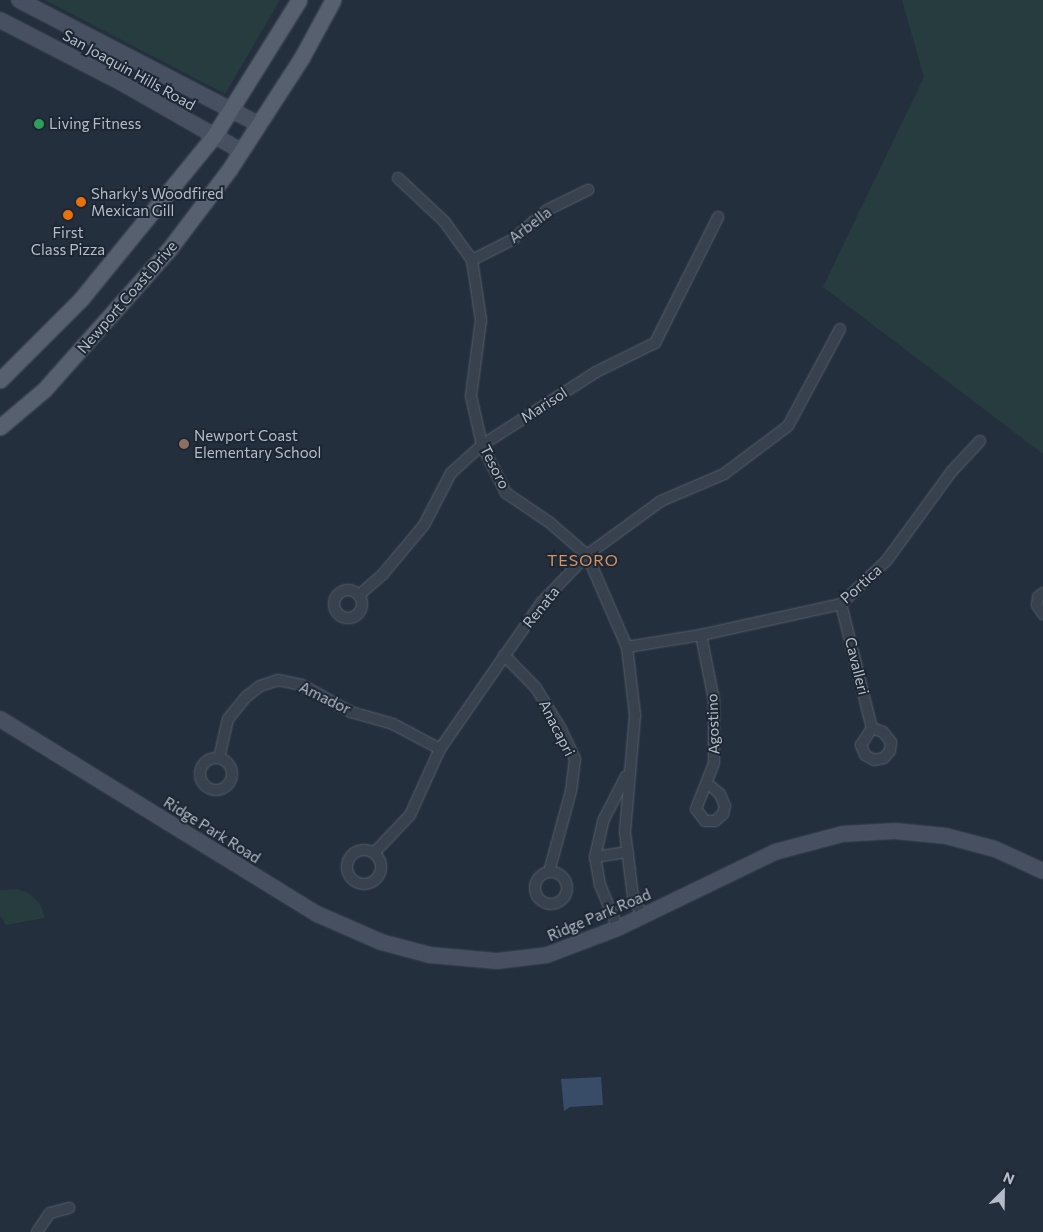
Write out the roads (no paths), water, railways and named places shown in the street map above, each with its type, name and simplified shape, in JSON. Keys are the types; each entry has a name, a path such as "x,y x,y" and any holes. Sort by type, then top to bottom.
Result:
{"main road":[{"path":"0,380 81,299 214,136 299,0"},
{"name":"Newport Coast Drive","path":"0,427 44,390 112,317 176,241 241,151 302,57 333,0"}],"street":[{"name":"San Joaquin Hills Road","path":"19,0 258,124"},
{"name":"San Joaquin Hills Road","path":"0,20 241,151"},
{"name":"Tesoro","path":"398,178 444,221 472,260 481,320 471,396 482,445 506,492 549,522 586,555 627,647 635,715 628,770 625,832 633,896 642,915"},
{"name":"Arbella","path":"472,260 512,240 546,210 588,190"},
{"name":"Marisol","path":"359,595 383,574 424,525 451,474 482,445 596,372 655,343 718,217"},
{"name":"Renata","path":"374,854 410,815 440,749 541,603 586,555 661,500 724,474 788,426 840,329"},
{"name":"Portica","path":"627,647 702,635 841,604 887,560 952,470 980,441"},
{"path":"1043,593 1038,597 1037,605 1043,614"},
{"name":"Cavalleri","path":"841,604 872,728"},
{"name":"Agostino","path":"702,635 714,700 714,763 708,784"},
{"name":"Anacapri","path":"504,655 536,688 561,729 575,759 571,791 550,872"},
{"name":"Amador","path":"219,758 228,720 246,696 260,686 278,680 302,685 351,712 393,724 440,749"},
{"name":"Ridge Park Road","path":"0,719 317,914 381,942 430,955 497,961 547,955 618,928 775,852 842,834 895,831 946,836 995,849 1043,871"},
{"name":"Tesoro","path":"618,928 600,885 595,857 604,819 628,770"},
{"path":"595,857 628,852"},
{"path":"37,1232 50,1213 69,1208"}],"water":[{"path":"601,1077 603,1105 570,1107 564,1111 561,1079"}],"place":[{"name":"Living Fitness","path":"39,124"},
{"name":"Sharky's Woodfired Mexican Gill","path":"81,202"},
{"name":"First Class Pizza","path":"68,215"},
{"name":"Newport Coast Elementary School","path":"184,444"}],"district":[{"name":"TESORO","path":"583,560"}]}
